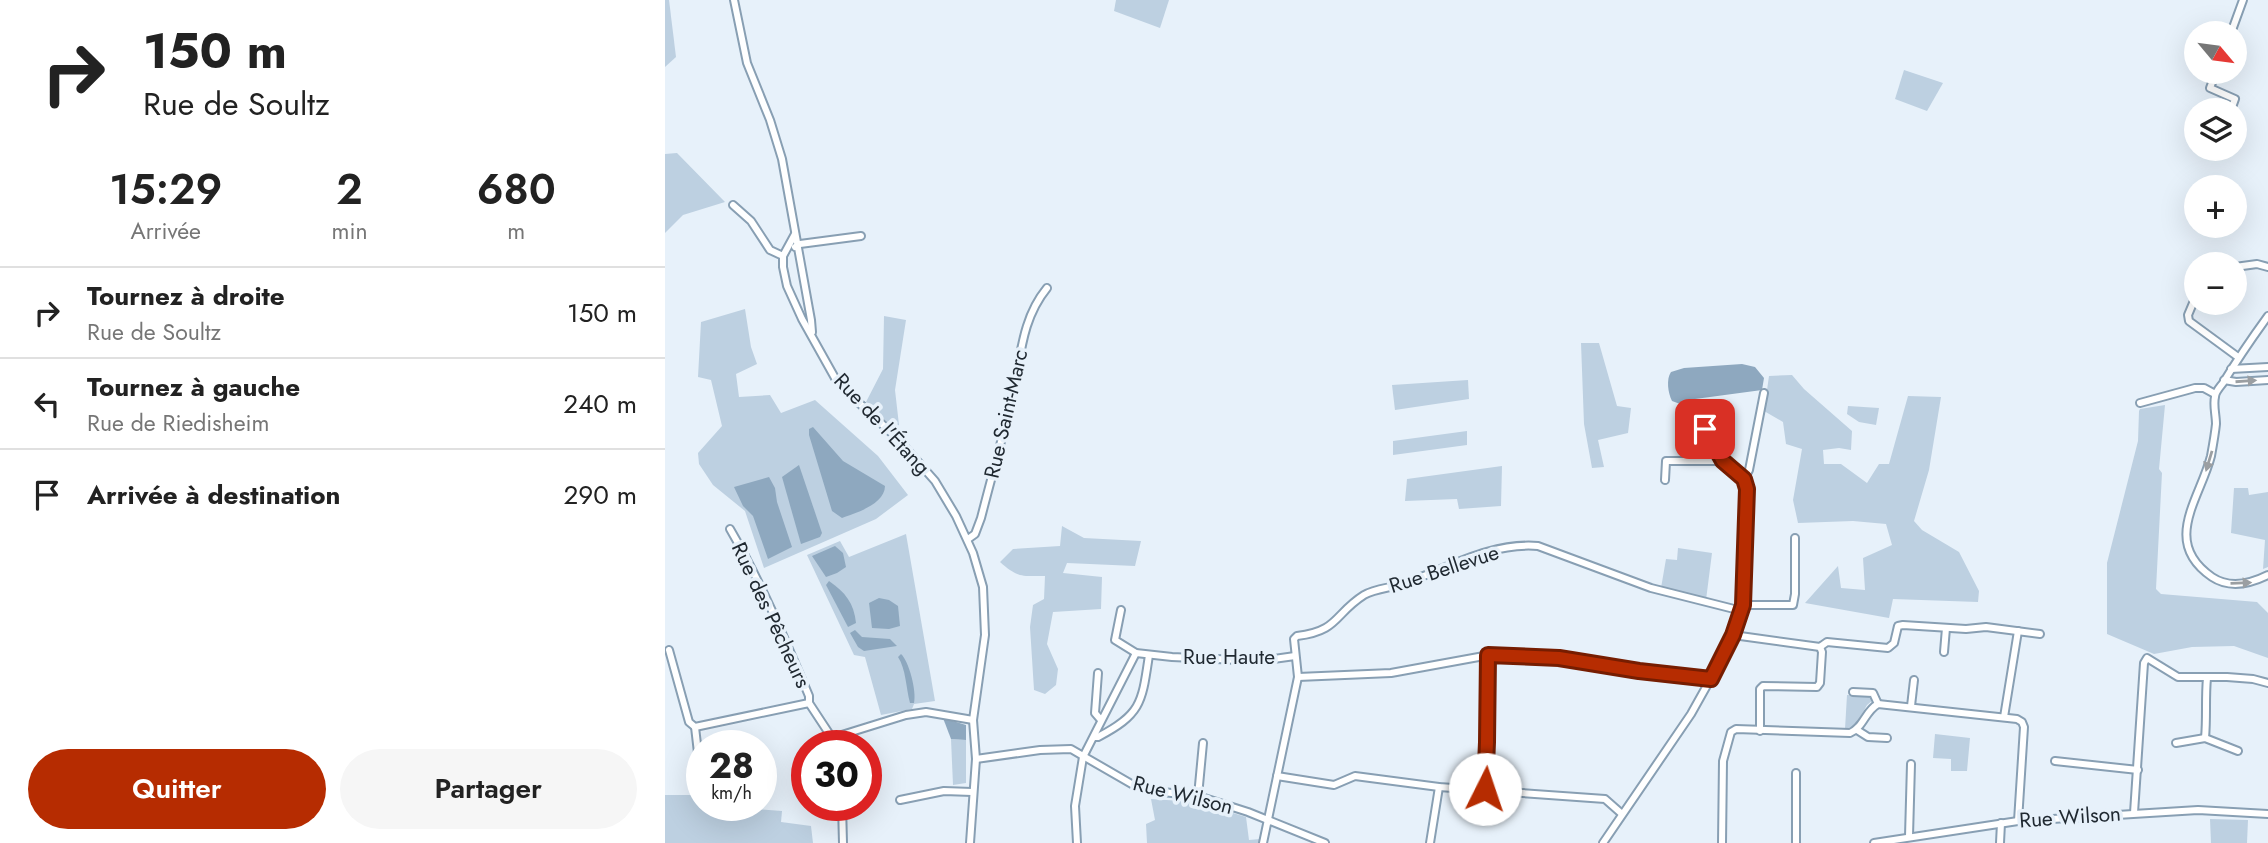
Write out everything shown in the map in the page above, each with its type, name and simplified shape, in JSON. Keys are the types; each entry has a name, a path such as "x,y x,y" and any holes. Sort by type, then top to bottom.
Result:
{"street":[{"name":"Rue de l'Étang","path":"734,0 747,63 782,159 812,333"},
{"path":"2235,21 2243,0"},
{"path":"2212,84 2210,88 2233,98"},
{"path":"733,205 751,221 770,250 786,253 797,245 861,236"},
{"name":"Rue de l'Étang","path":"795,234 786,253 785,280 802,319 845,390 896,437 935,481 968,539 983,587 984,646 973,720 975,759 970,843"},
{"path":"2247,265 2257,264 2268,267"},
{"path":"785,280 803,277"},
{"name":"Rue Saint-Marc","path":"968,539 975,534 981,517 1011,400 1027,320 1037,300 1047,288"},
{"path":"2188,315 2189,321 2237,358 2242,368"},
{"path":"2268,316 2215,394 2211,457 2189,514 2185,538 2194,559 2217,580 2246,584 2268,575"},
{"path":"2231,369 2268,367"},
{"path":"2224,380 2236,383 2268,380"},
{"path":"2140,403 2195,388 2204,388 2215,394"},
{"path":"1603,843 1691,713 1733,635 1743,608 1747,502 1744,479 1749,470 1764,393"},
{"path":"1705,429 1723,461 1744,479"},
{"path":"1665,480 1666,461 1723,461"},
{"name":"Rue des Pêcheurs","path":"730,529 776,621 809,696 809,703 825,730"},
{"path":"1743,608 1793,605 1795,538"},
{"name":"Rue Bellevue","path":"1295,656 1294,639 1297,636 1328,629 1364,596 1405,584 1454,562 1523,545 1538,547 1651,588 1743,608"},
{"path":"1077,843 1075,806 1083,757 1136,653 1115,640 1121,610"},
{"path":"1733,635 1820,647 1827,642 1888,648 1894,643 1898,626 1966,629 1986,627 2040,634"},
{"path":"1944,652 1946,628"},
{"path":"2004,718 2018,631"},
{"path":"1760,731 1760,689 1763,686 1820,689 1820,647"},
{"path":"669,650 689,722 695,730"},
{"name":"Rue Haute","path":"1136,653 1260,661 1295,656 1298,677 1263,843"},
{"path":"1094,737 1121,725 1133,713 1143,694 1149,655"},
{"path":"1298,677 1391,673 1488,655 1559,658 1711,679"},
{"path":"1485,789 1488,655"},
{"path":"2134,813 2144,663 2147,658 2178,677 2240,678 2268,684"},
{"path":"1098,673 1095,713 1101,720"},
{"path":"2205,738 2207,678"},
{"path":"1911,706 1914,680"},
{"path":"1853,692 1873,693 1878,704"},
{"path":"695,727 809,703"},
{"path":"1722,843 1723,761 1728,737 1736,729 1850,733 1857,730 1872,707 1878,704 2017,719 2022,722 2024,727 2018,821"},
{"path":"862,730 884,721 926,712 973,720"},
{"path":"1857,730 1868,737 1887,738"},
{"path":"2176,743 2205,738 2238,751"},
{"path":"1198,796 1203,743"},
{"name":"Rue Wilson","path":"975,759 1071,750 1135,786 1198,796 1267,819 1325,843"},
{"path":"2055,761 2138,770"},
{"path":"1909,836 1911,764"},
{"path":"1796,773 1796,843"},
{"path":"1277,776 1334,785 1355,776 1439,787 1605,799 1622,814"},
{"path":"1430,843 1439,787"},
{"path":"900,800 944,791 972,792"},
{"name":"Rue Wilson","path":"1874,843 2018,821 2198,810 2268,814"},
{"path":"842,821 843,843"},
{"path":"2000,843 2001,823"}],"shaded area":[{"path":"665,0 669,0 676,57 665,67"},
{"path":"1116,0 1169,0 1160,28 1114,11"},
{"path":"1904,70 1943,83 1927,111 1895,99"},
{"path":"677,153 725,202 683,215 665,233 665,154"},
{"path":"745,309 751,347 757,364 736,374 739,397 770,395 781,413 815,400 878,456 908,495 876,519 764,568 745,511 713,485 699,464 698,453 722,426 711,380 698,377 701,322"},
{"path":"884,316 906,320 895,390 899,425 895,429 866,402 883,369"},
{"path":"1581,343 1599,343 1617,406 1631,408 1628,433 1598,440 1604,467 1592,468 1584,424"},
{"path":"1742,364 1755,367 1764,378 1762,390 1695,399 1683,405 1672,401 1668,386 1671,372 1684,368"},
{"path":"1792,375 1852,431 1851,450 1823,450 1824,464 1841,464 1867,483 1879,464 1889,464 1908,396 1941,397 1929,470 1914,521 1922,530 1959,552 1979,591 1978,602 1893,599 1889,618 1805,603 1838,566 1841,588 1865,590 1863,558 1892,545 1886,524 1853,521 1798,523 1793,500 1802,449 1786,444 1783,422 1764,411 1769,376"},
{"path":"1468,380 1469,399 1395,410 1392,385"},
{"path":"2165,405 2159,469 2162,473 2156,589 2161,594 2257,602 2268,613 2268,658 2234,646 2192,647 2154,654 2107,634 2107,563 2138,441 2139,411"},
{"path":"1848,406 1879,408 1876,425 1859,422 1847,414"},
{"path":"813,427 843,461 885,486 884,492 875,503 842,518 832,511 809,435 809,429"},
{"path":"1467,431 1467,445 1393,455 1393,441"},
{"path":"799,465 822,533 820,537 801,544 782,477"},
{"path":"1502,466 1501,506 1459,509 1457,499 1405,501 1407,479"},
{"path":"769,477 775,488 792,547 768,559 753,516 743,506 734,487"},
{"path":"2234,488 2248,488 2249,495 2268,492 2268,567 2263,569 2265,540 2231,533"},
{"path":"1062,526 1084,538 1141,541 1135,566 1067,563 1063,573 1102,577 1101,609 1053,612 1047,644 1058,669 1056,685 1045,694 1034,690 1030,627 1033,605 1044,599 1045,576 1021,575 1000,562 1013,549 1060,546"},
{"path":"906,534 935,701 914,704 912,709 881,715 865,657 854,655 807,555 840,541 849,557"},
{"path":"835,546 843,553 846,567 826,577 812,556"},
{"path":"1678,548 1712,553 1706,600 1661,588 1666,559 1677,560"},
{"path":"829,581 848,599 856,623 848,627 826,585"},
{"path":"879,598 898,606 900,626 889,629 872,628 869,603"},
{"path":"855,630 862,637 890,639 897,646 864,651 858,647 850,633"},
{"path":"901,654 912,677 914,703 910,703 898,657"},
{"path":"1847,695 1870,696 1874,699 1867,705 1855,726 1845,729"},
{"path":"943,718 966,725 966,740 951,739"},
{"path":"1935,734 1970,738 1967,771 1951,771 1951,759 1933,758"},
{"path":"951,739 966,740 966,783 953,785"},
{"path":"665,795 686,795 686,821 777,821 777,811 782,811 781,822 811,826 813,843 665,843"},
{"path":"1151,799 1197,802 1246,817 1249,840 1260,839 1259,843 1147,843 1146,824 1155,820"},
{"path":"2210,819 2248,820 2247,843 2211,843"}],"route":[{"path":"1485,789 1488,655 1559,658 1711,679 1733,635 1743,605 1747,489 1744,479 1723,461 1705,429"}]}
